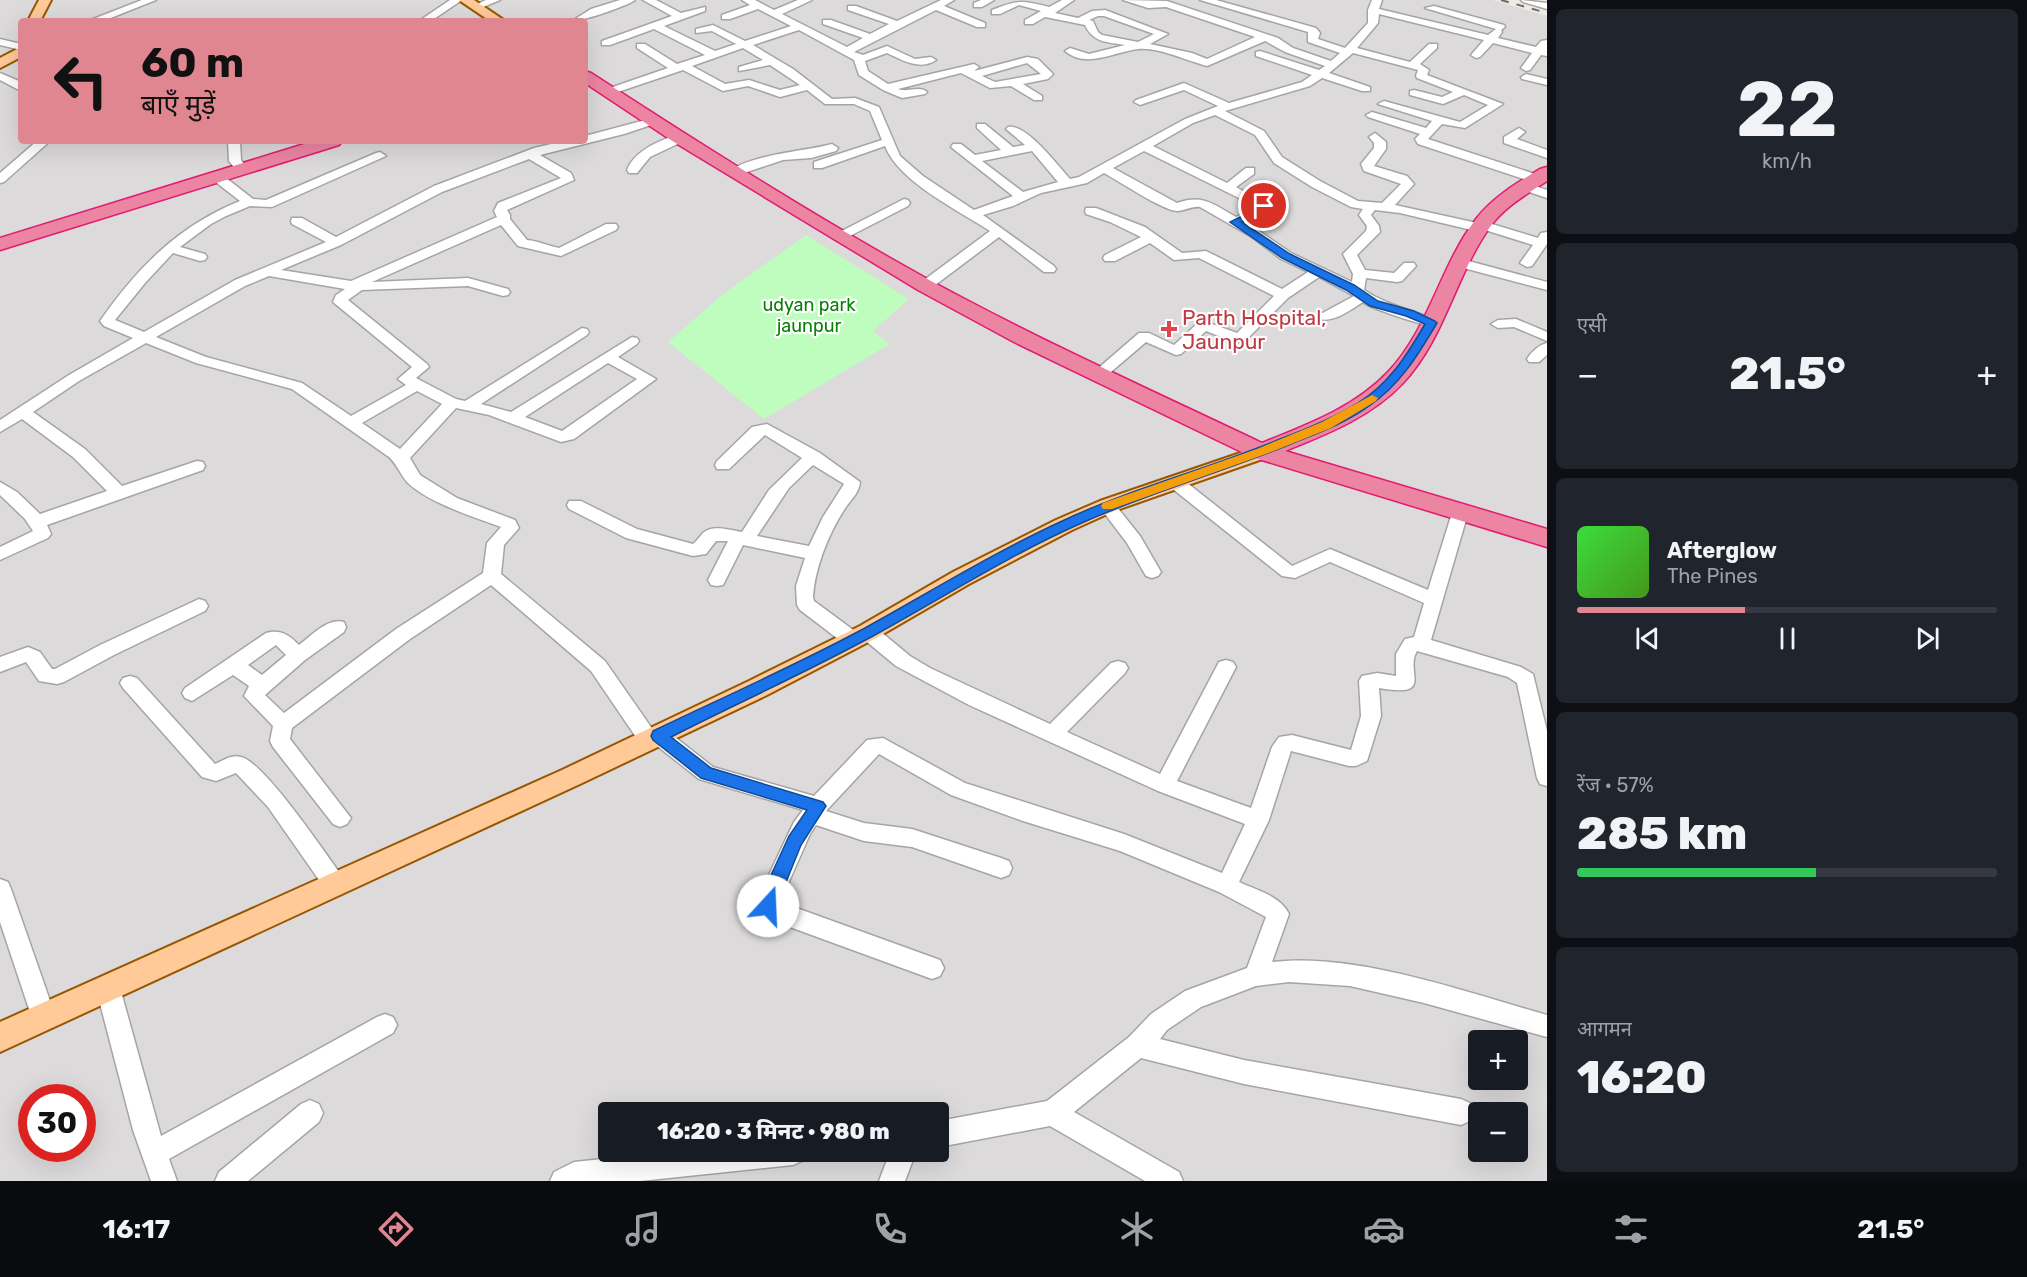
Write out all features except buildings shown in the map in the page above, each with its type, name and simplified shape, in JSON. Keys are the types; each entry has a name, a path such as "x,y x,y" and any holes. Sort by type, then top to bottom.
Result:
{"highway":[{"path":"588,78 735,172 925,286 1022,337 1261,452 1547,538"},
{"path":"0,244 323,144"},
{"path":"1261,452 1327,425 1363,405 1397,376 1409,361 1431,323 1481,226 1495,210 1539,183"}],"main road":[{"path":"36,18 45,0"},
{"path":"470,3 495,18"},
{"path":"0,64 18,51"},
{"path":"0,1037 654,738 861,636 980,568 1107,506 1261,452"}],"street":[{"path":"101,18 151,0"},
{"path":"429,18 457,0"},
{"path":"470,3 495,0"},
{"path":"582,18 610,3 630,0"},
{"path":"648,0 680,16"},
{"path":"747,0 859,59 863,73 887,88 904,96 921,92"},
{"path":"772,14 807,0"},
{"path":"921,0 981,26"},
{"path":"846,52 897,24 949,0"},
{"path":"978,5 989,0"},
{"path":"1029,22 1069,0"},
{"path":"1128,0 1148,5 1156,1 1167,4 1264,37 1332,65"},
{"path":"1205,0 1312,30 1315,33 1312,40 1423,69 1421,76 1493,101 1496,105 1463,125 1439,121 1384,104"},
{"path":"1414,20 1441,0"},
{"path":"1526,0 1547,6"},
{"path":"996,12 1017,1 1091,25 1095,36 1188,55 1210,62 1264,37"},
{"path":"973,214 1047,187 1083,180 1189,121 1221,109 1294,89 1320,75 1349,51 1371,26 1375,5 1414,20 1543,52"},
{"path":"726,17 757,6"},
{"path":"852,8 897,24"},
{"path":"1430,8 1500,27"},
{"path":"606,43 701,9"},
{"path":"1070,51 1088,57 1137,46 1163,34 1105,13 1096,13 1079,21"},
{"path":"1476,55 1504,20 1488,15"},
{"path":"827,22 871,38"},
{"path":"654,25 712,54"},
{"path":"608,92 712,54 799,27"},
{"path":"700,31 716,29 771,60 831,103 855,101 872,106 879,113 895,157 910,172 999,231 1049,269"},
{"path":"1547,41 1543,52 1526,73 1547,82"},
{"path":"0,42 18,48"},
{"path":"1281,45 1256,56 1366,89"},
{"path":"641,46 723,88 749,83 780,94 809,86"},
{"path":"1412,66 1433,46"},
{"path":"859,59 887,49 914,62 931,60"},
{"path":"968,73 998,59"},
{"path":"743,69 771,60"},
{"path":"887,88 1027,60 1035,62 1048,74 1044,78 994,86 968,73"},
{"path":"0,76 18,85"},
{"path":"1014,83 1038,98"},
{"path":"1140,102 1184,86 1260,133 1270,150 1287,166 1346,201 1543,239 1527,263"},
{"path":"1414,93 1443,101 1464,91"},
{"path":"1372,115 1427,132"},
{"path":"588,139 653,121"},
{"path":"1439,121 1421,138 1422,141 1539,183"},
{"path":"981,126 1011,152"},
{"path":"1012,129 1034,147 1067,184"},
{"path":"1519,132 1508,140 1547,154"},
{"path":"1375,137 1380,142 1380,148 1367,166 1403,179 1408,184 1385,208"},
{"path":"633,170 636,163 645,155 680,138"},
{"path":"818,165 889,141"},
{"path":"0,179 41,144"},
{"path":"234,144 235,161 242,169"},
{"path":"8,417 202,303 336,242 438,189 530,154 568,144"},
{"path":"1144,146 1262,204 1264,208 1235,222"},
{"path":"957,147 1022,197"},
{"path":"972,159 1034,147"},
{"path":"735,172 782,156 811,154 832,148"},
{"path":"530,154 567,177 568,180 502,206 500,211 504,215 503,219 523,243 540,245 555,252 564,251 611,227"},
{"path":"218,177 249,202 261,205 275,202 380,156"},
{"path":"1104,168 1170,205 1177,207 1192,202 1203,203 1286,256 1360,293 1374,304 1410,314 1431,323"},
{"path":"1229,187 1250,171"},
{"path":"249,202 205,222 172,249 118,306 107,321 201,360 297,387 401,458 414,479 451,502 509,524 510,528 496,543 492,576 404,634 283,724 280,741 340,818"},
{"path":"839,236 904,203"},
{"path":"1324,316 1340,311 1360,293 1360,273 1350,254 1373,232 1373,226 1366,218 1370,207"},
{"path":"1090,212 1127,224 1151,237 1179,257 1202,254 1283,295"},
{"path":"503,219 354,287 341,298 340,302 422,367 406,379 459,404 513,418 564,437 648,379 607,357"},
{"path":"297,221 336,242"},
{"path":"925,286 999,231"},
{"path":"1110,258 1151,237"},
{"path":"172,249 200,257"},
{"path":"1461,263 1547,286"},
{"path":"1360,273 1397,278 1409,266"},
{"path":"267,272 310,282 354,287 385,288 468,282 503,292"},
{"path":"1100,374 1144,336 1176,351 1204,325 1239,339 1283,295 1317,272"},
{"path":"1498,324 1516,323 1547,337"},
{"path":"401,458 459,404 582,332"},
{"path":"513,418 632,341"},
{"path":"1534,359 1547,347"},
{"path":"350,423 417,385"},
{"path":"8,417 79,453 118,492"},
{"path":"723,465 758,431 764,429 772,431 848,478 853,485 837,507 816,554 805,580 803,601 923,673 1165,785 1258,820"},
{"path":"717,580 742,539 781,485 795,469 813,457"},
{"path":"36,522 197,466"},
{"path":"1175,482 1288,572 1295,572 1330,555 1434,600"},
{"path":"0,487 14,496 36,522 42,534 0,554"},
{"path":"575,505 632,534 693,550 700,550 714,534 816,554"},
{"path":"1107,506 1134,540 1152,572"},
{"path":"1421,644 1460,513"},
{"path":"492,576 598,666 654,738 706,773 814,811 864,832 912,838 1000,868"},
{"path":"0,665 28,654 33,657 46,676 57,677 199,606"},
{"path":"283,724 254,696 262,686 298,655 337,627"},
{"path":"192,693 273,638 281,639 298,655"},
{"path":"1227,885 1258,820 1286,743 1349,758 1356,758 1360,755 1371,716 1369,681 1400,684 1406,680 1405,654 1412,644 1421,644 1514,672 1526,679 1547,778"},
{"path":"233,664 262,686"},
{"path":"1165,785 1226,667"},
{"path":"1053,734 1118,668"},
{"path":"130,683 209,771 216,773 234,764 241,765 275,801 334,883"},
{"path":"932,968 770,909 768,906 769,897 798,834 814,811 874,746 883,747 958,789 1023,812 1125,843 1227,885 1276,911 1278,914 1256,975"},
{"path":"0,889 44,1018"},
{"path":"949,1132 1052,1113 1137,1046 1159,1022 1193,999 1256,975 1289,971 1350,975 1424,992 1547,1026"},
{"path":"108,988 146,1130 164,1181"},
{"path":"155,1153 385,1025"},
{"path":"1137,1046 1244,1072 1461,1112"},
{"path":"228,1181 310,1113"},
{"path":"1052,1113 1170,1181"},
{"path":"563,1181 574,1175 698,1162"},
{"path":"892,1181 899,1162"}],"shaded area":[{"path":"0,0 1493,0 1547,16 1547,1181 0,1181"}],"green space":[{"name":"udyan park jaunpur","path":"806,235 909,299 873,331 890,344 764,419 668,342 723,294"}],"railway":[{"path":"1501,0 1547,13"}],"slow traffic":[{"path":"1107,506 1261,452 1327,425 1372,398"}],"place":[{"name":"Parth Hospital, Jaunpur","path":"1169,329"}],"route":[{"path":"768,906 769,897 795,841 818,806 712,776 699,769 659,736 868,632 961,578 1064,525 1107,506 1261,452 1327,425 1363,405 1385,388 1409,361 1431,323 1399,310 1374,304 1350,287 1286,256 1257,234 1235,222 1262,210 1264,206"}]}
